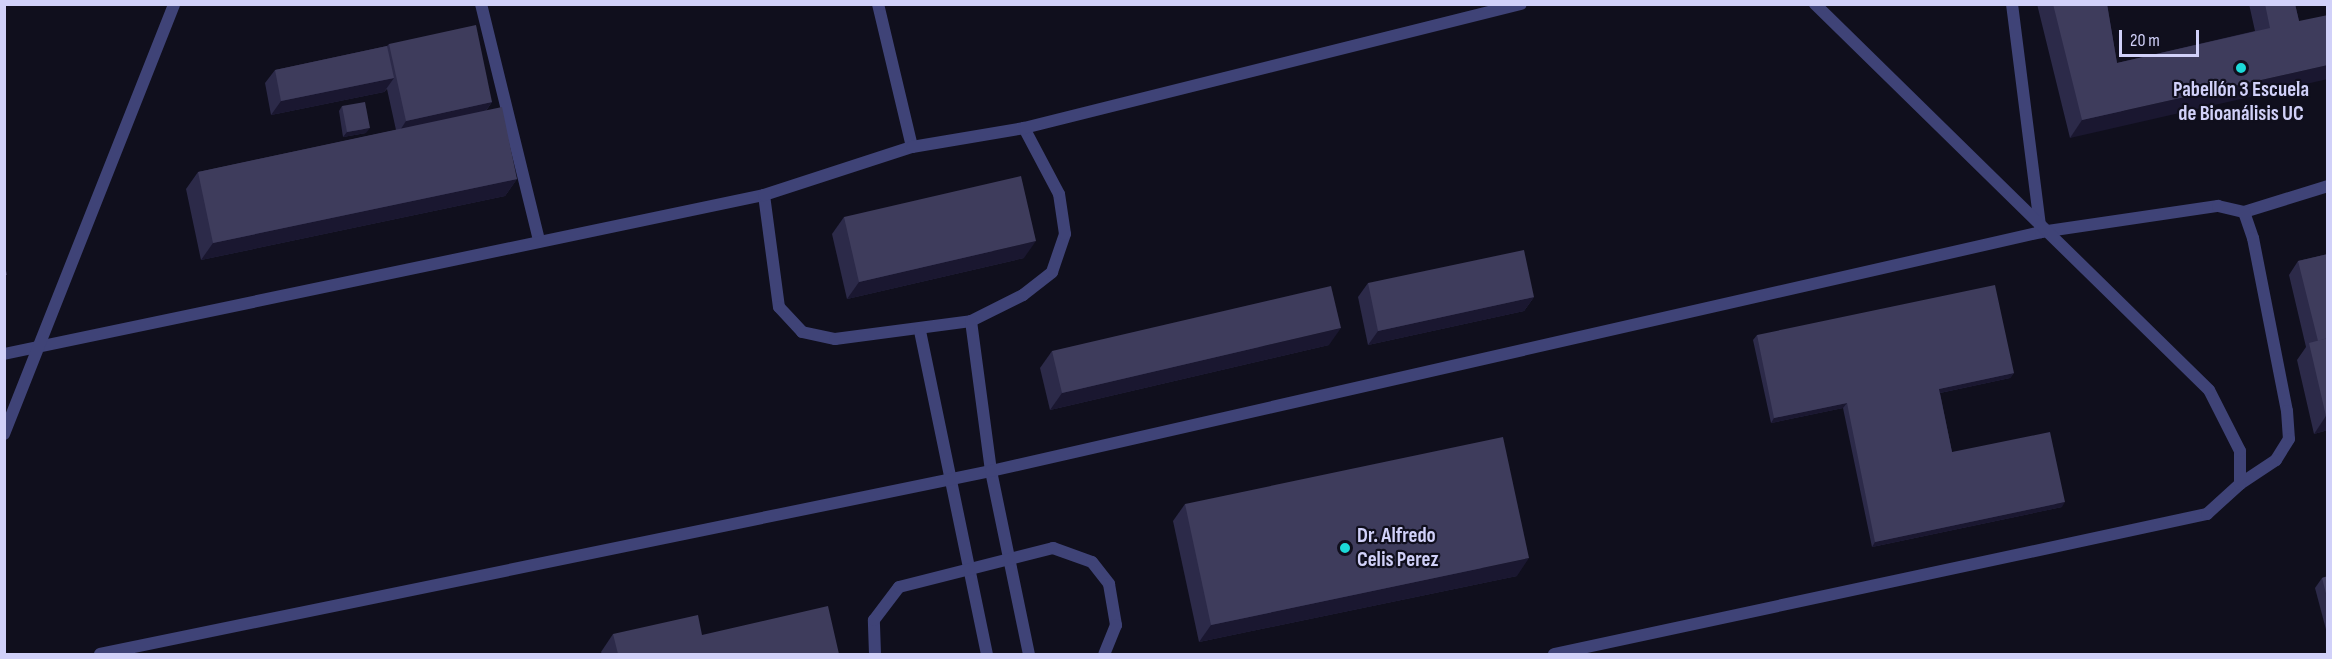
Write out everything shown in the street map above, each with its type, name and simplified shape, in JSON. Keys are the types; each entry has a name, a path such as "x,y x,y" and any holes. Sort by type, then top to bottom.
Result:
{"lane":[{"path":"4,434 174,4"},
{"path":"482,4 539,241"},
{"path":"878,4 912,147"},
{"path":"4,354 764,195 912,147 1024,128 1521,4"},
{"path":"1815,4 2042,232 2209,390 2240,451 2240,484"},
{"path":"2012,4 2042,232"},
{"path":"764,195 779,307 802,332 835,339 920,331 970,321 1023,295 1052,272 1065,234 1059,194 1024,128"},
{"path":"100,654 992,471 2042,232 2218,206 2244,212 2328,186"},
{"path":"1554,654 2207,513 2240,484 2276,460 2289,439 2253,238 2244,212"},
{"path":"970,321 992,471 1029,654"},
{"path":"920,331 987,654"},
{"path":"874,654 874,620 888,596 912,581 1009,557 1060,549 1080,555 1102,572 1117,610 1104,654"}],"building":[{"name":"Pabellón 3 Escuela de Bioanálisis UC","path":"2053,4 2107,4 2117,63 2270,28 2265,4 2295,4 2299,21 2328,15 2328,65 2082,120"},
{"path":"476,25 492,102 406,121 389,44"},
{"path":"387,46 394,78 281,101 275,70"},
{"path":"365,102 370,128 347,132 342,106"},
{"path":"502,107 517,179 213,243 198,172"},
{"path":"1021,176 1036,241 859,282 844,217"},
{"path":"1524,250 1534,297 1378,331 1368,283"},
{"path":"2328,254 2328,338 2318,341 2298,261"},
{"path":"1995,285 2014,373 1939,389 1952,452 2050,432 2065,502 1875,542 1847,403 1774,418 1757,335"},
{"path":"1331,286 1341,328 1062,393 1052,351"},
{"path":"2328,338 2328,416 2326,416 2309,343"},
{"name":"Dr. Alfredo Celis Perez","path":"1503,437 1529,558 1211,625 1185,504"},
{"path":"2328,576 2328,601 2322,578"},
{"path":"828,606 839,654 618,654 613,634 698,615 702,635"}],"place":[{"name":"Pabellón 3 Escuela de Bioanálisis UC","path":"2241,68"},
{"name":"Dr. Alfredo Celis Perez","path":"1345,548"}]}
